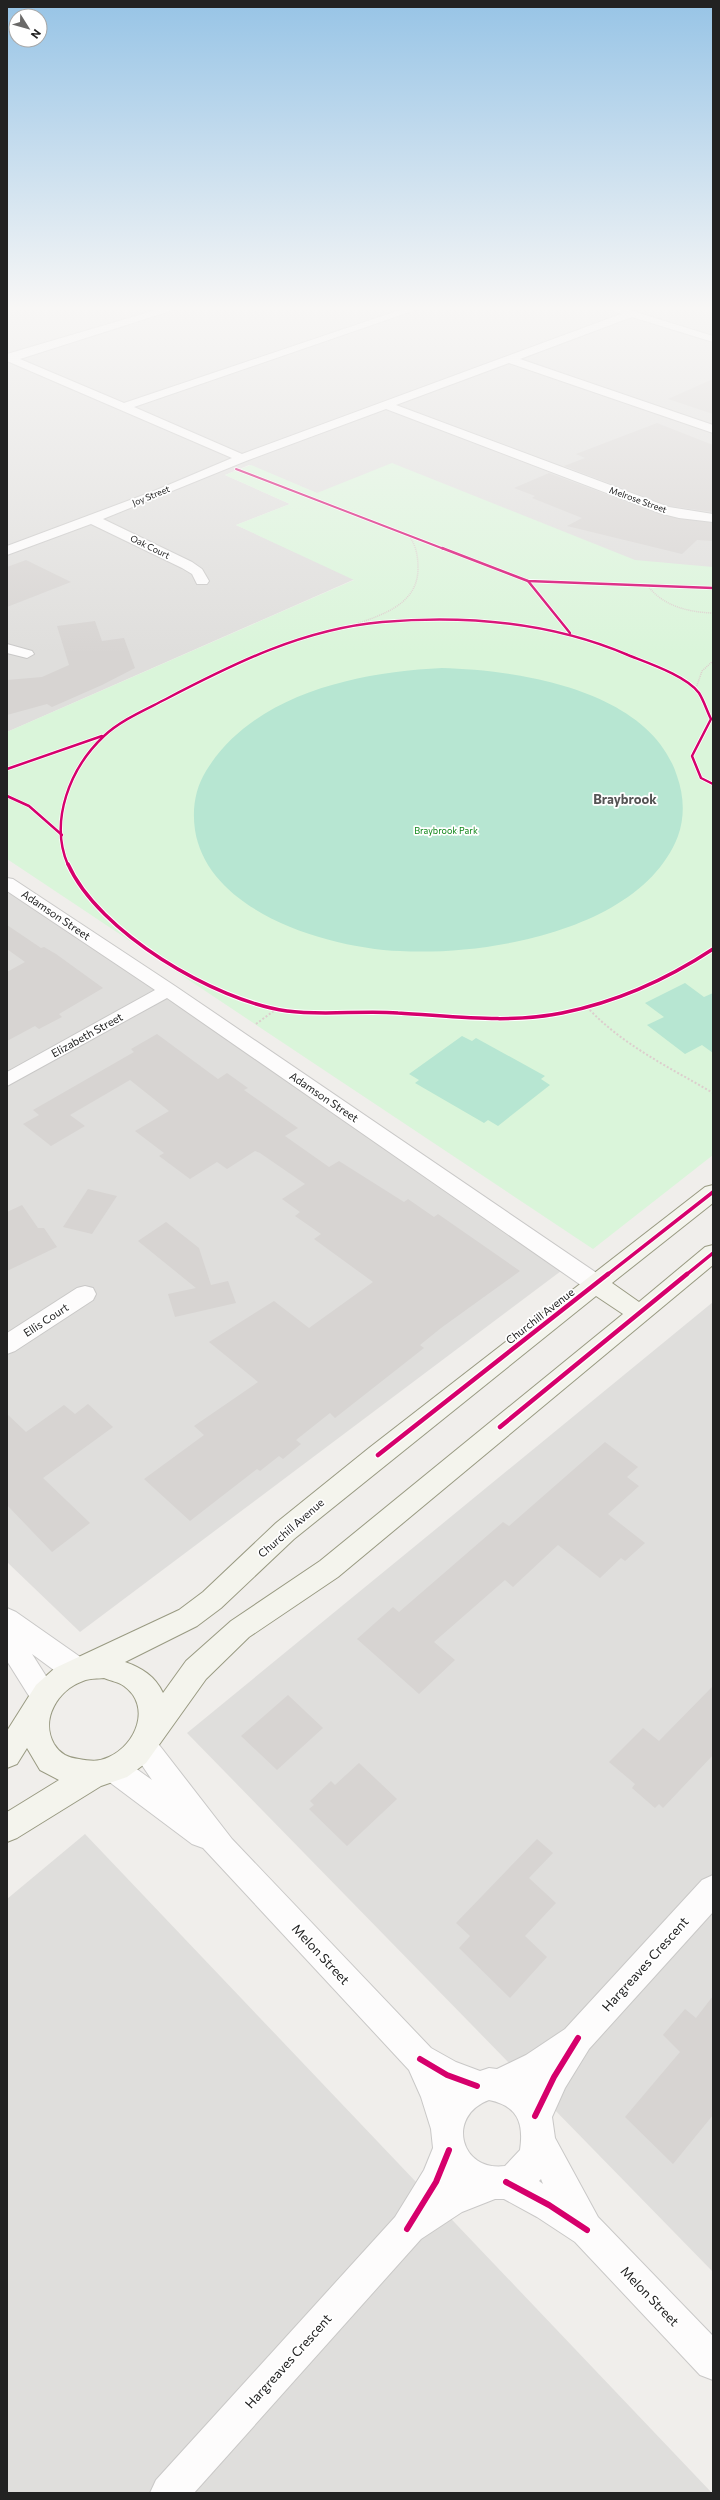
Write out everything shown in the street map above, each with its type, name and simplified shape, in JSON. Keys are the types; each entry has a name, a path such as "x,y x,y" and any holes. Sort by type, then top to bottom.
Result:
{"main road":[{"name":"Churchill Avenue","path":"80,1669 188,1618 212,1600 285,1532 378,1455 713,1192"},
{"path":"7,1828 105,1772 131,1760 196,1670 240,1629 329,1570 713,1254"},
{"name":"Adamson Street","path":"596,1284 640,1314"},
{"path":"7,1754 41,1702 58,1681 80,1669 105,1666 124,1670 140,1680 150,1695 155,1712 147,1739"},
{"path":"41,1702 34,1726 38,1743 46,1757 59,1768 76,1774 105,1772"}],"street":[{"path":"158,422 242,458"},
{"name":"Joy Street","path":"7,551 92,519 242,458 341,422"},
{"name":"Melrose Street","path":"430,422 664,510 685,515 713,518"},
{"path":"692,422 713,429"},
{"name":"Oak Court","path":"92,519 186,565 197,572 202,581"},
{"path":"7,648 27,654"},
{"name":"Adamson Street","path":"7,883 168,990 596,1284"},
{"name":"Elizabeth Street","path":"7,1080 168,990"},
{"name":"Ellis Court","path":"7,1345 85,1294"},
{"path":"7,1620 80,1669"},
{"path":"7,1638 41,1702"},
{"name":"Melon Street","path":"147,1739 222,1849 420,2059 447,2075 489,2085"},
{"name":"Melon Street","path":"105,1772 222,1849"},
{"name":"Hargreaves Crescent","path":"537,2129 554,2077 578,2038 713,1890"},
{"name":"Hargreaves Crescent","path":"489,2085 537,2066 578,2038"},
{"name":"Melon Street","path":"420,2059 436,2094 448,2138"},
{"path":"489,2085 515,2091 527,2102 537,2129 535,2156 529,2168 518,2177 499,2183 478,2180 466,2173 456,2163 448,2138 456,2100 466,2092 489,2085"},
{"name":"Melon Street","path":"537,2129 587,2230"},
{"name":"Hargreaves Crescent","path":"170,2493 407,2229 436,2182 448,2138"},
{"name":"Melon Street","path":"499,2183 549,2205 587,2230 713,2362"},
{"name":"Hargreaves Crescent","path":"407,2229 451,2199 499,2183"}],"path":[{"path":"402,533 417,539"},
{"path":"345,628 396,608 415,590 420,576 416,547 410,536"},
{"path":"643,585 656,586"},
{"path":"648,586 652,592 668,603 698,613 712,613"},
{"path":"351,626 372,624"},
{"path":"699,695 696,688 698,676 713,661"},
{"path":"691,686 696,688"},
{"path":"581,1008 594,1005"},
{"path":"587,1007 597,1020 641,1050 713,1093"},
{"path":"268,1008 283,1011"}],"shaded area":[{"path":"7,422 713,422 713,570 623,563 319,494 249,465 225,475 290,504 236,525 355,579 7,732"},
{"path":"7,883 569,1265 80,1632 7,1562"},
{"path":"713,1302 713,2272 187,1733"},
{"path":"85,1834 712,2493 7,2493 7,1899"}],"green space":[{"name":"Braybrook Park","path":"392,463 635,560 713,567 713,1155 593,1249 7,859 7,732 354,580 236,525 290,504 225,475 251,465 317,493"},
{"path":"442,668 507,674 543,680 578,690 611,705 640,723 662,747 677,776 682,798 683,814 678,836 659,868 632,894 597,915 558,931 517,942 475,948 435,951 400,951 371,948 340,942 307,933 276,920 247,904 223,884 205,859 195,830 194,807 202,778 227,744 251,723 280,705 311,692 344,682 377,675 410,670"},
{"path":"685,983 704,997 713,993 713,1053 702,1045 685,1054 647,1025 664,1017 645,1003"},
{"path":"462,1036 472,1041 476,1038 545,1076 541,1079 550,1085 498,1126 488,1120 484,1123 415,1083 419,1080 409,1074"}],"building":[{"path":"657,423 713,445 713,512 669,506 564,466 585,458 576,454"},
{"path":"549,473 659,514 713,523 713,541 697,540 682,554 567,526 582,518 532,498 535,496 514,488"},
{"path":"26,560 71,582 7,607 7,567"},
{"path":"95,621 102,641 124,638 135,668 102,685 52,707 47,704 7,715 7,680 42,677 69,665 57,626"},
{"path":"7,925 41,948 44,947 56,954 103,988 59,1014 62,1017 39,1029 35,1026 7,1041 7,972 25,962 7,949"},
{"path":"157,1034 218,1079 227,1073 248,1088 244,1090 298,1128 285,1136 329,1167 339,1161 404,1202 408,1199 434,1217 438,1214 520,1271 441,1328 420,1345 424,1348 335,1418 330,1413 296,1440 301,1444 283,1459 279,1456 260,1471 257,1469 190,1521 144,1479 204,1435 194,1426 258,1382 209,1342 274,1301 309,1328 373,1282 314,1239 321,1234 295,1216 300,1212 282,1199 305,1184 260,1153 255,1151 227,1169 217,1162 190,1179 159,1156 164,1153 135,1131 169,1111 130,1080 70,1115 85,1126 51,1146 23,1124 39,1115 33,1110 134,1052 131,1049"},
{"path":"88,1189 117,1196 92,1234 63,1227"},
{"path":"22,1205 38,1228 44,1228 57,1247 7,1271 7,1212"},
{"path":"166,1222 199,1248 211,1285 228,1281 236,1303 175,1317 168,1294 196,1288 138,1241"},
{"path":"88,1404 113,1427 43,1478 90,1523 52,1552 7,1505 7,1414 26,1432 64,1405 75,1414"},
{"path":"605,1442 638,1467 627,1477 639,1486 608,1514 645,1543 625,1561 621,1558 600,1578 558,1545 513,1587 505,1580 434,1642 455,1660 419,1694 357,1639 393,1607 399,1612 503,1522 509,1526"},
{"path":"713,1686 713,1755 663,1808 659,1804 655,1808 632,1788 635,1784 609,1762 643,1728 659,1741"},
{"path":"288,1695 323,1728 277,1770 241,1736"},
{"path":"359,1763 397,1799 347,1846 309,1809 314,1805 310,1801 331,1781 335,1785"},
{"path":"537,1839 553,1853 529,1878 556,1903 525,1936 547,1957 510,1998 459,1948 470,1936 456,1923"},
{"path":"713,1996 713,2115 673,2164 625,2117 680,2052 663,2035 685,2009 696,2018"}],"cycle path":[{"path":"236,469 528,581 713,588"},
{"path":"528,581 570,633"},
{"path":"713,784 701,778 692,756 711,719 698,692 694,687 679,678 606,645 571,635 533,627 495,622 456,620 381,622 323,632 259,653 218,672 121,723 104,736 82,762 67,793 61,827 62,844 70,870 81,888 102,911 139,943 185,974 235,998 261,1006 288,1011 316,1013 384,1012 491,1019 533,1017 561,1013 615,999 666,977 713,949"},
{"path":"7,769 102,736"},
{"path":"7,796 29,806 62,835"},
{"path":"378,1455 713,1192"},
{"path":"500,1427 713,1253"},
{"path":"535,2116 554,2077 578,2038"},
{"path":"420,2059 447,2075 477,2086"},
{"path":"407,2229 436,2182 449,2150"},
{"path":"506,2182 549,2205 587,2230"}],"district":[{"name":"Braybrook","path":"625,799"}]}
